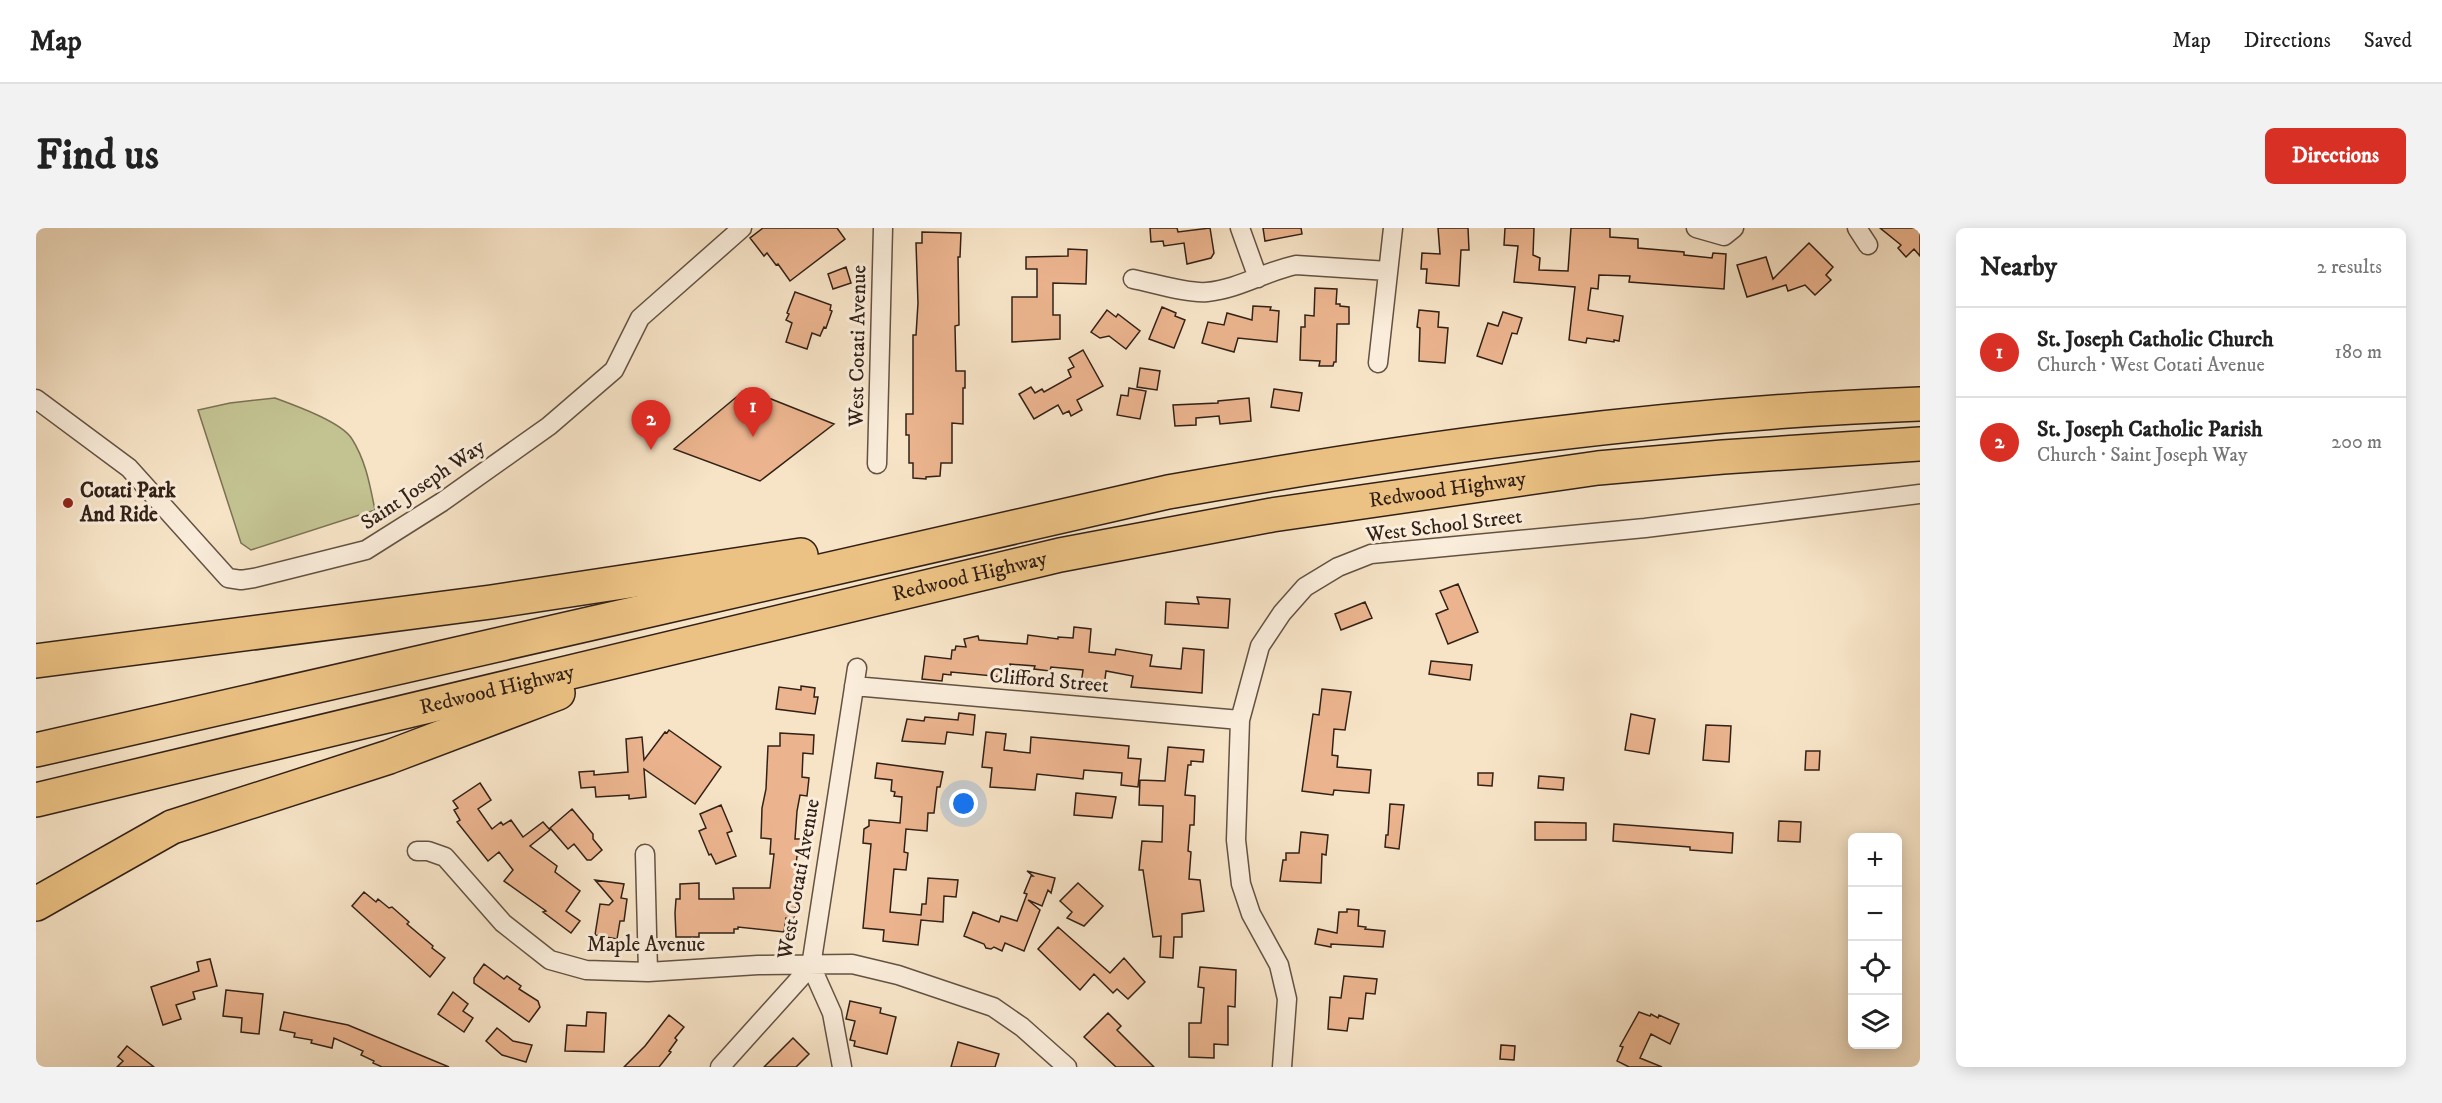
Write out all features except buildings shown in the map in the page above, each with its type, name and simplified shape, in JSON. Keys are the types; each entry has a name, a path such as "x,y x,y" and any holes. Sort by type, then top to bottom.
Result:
{"highway":[{"name":"Redwood Highway","path":"36,750 1168,492 1390,455 1570,432 1683,420 1920,404"},
{"name":"Redwood Highway","path":"36,800 1060,555 1272,515 1598,468 1920,444"},
{"path":"36,661 251,635 491,602 822,552 884,556"},
{"path":"36,904 172,827 389,757 686,644"}],"street":[{"name":"Saint Joseph Way","path":"36,399 129,468 228,578 242,580 254,578 366,550 442,502 549,426 614,370 640,318 742,228"},
{"name":"West Cotati Avenue","path":"877,464 883,228"},
{"path":"1240,228 1258,278"},
{"path":"1378,363 1394,228"},
{"path":"1696,228 1724,236 1734,228"},
{"path":"1857,228 1868,245"},
{"path":"1133,279 1205,293 1229,288 1281,268 1296,265 1388,271"},
{"name":"West School Street","path":"1282,1067 1287,999 1282,976 1279,965 1251,914 1240,884 1236,840 1240,720 1260,646 1282,612 1305,587 1338,567 1371,554 1645,528 1920,494"},
{"name":"West Cotati Avenue","path":"720,1067 811,966 856,668"},
{"name":"Clifford Street","path":"854,686 1240,720"},
{"name":"Maple Avenue","path":"417,851 428,851 445,857 503,922 550,960 586,970 648,972 758,965 852,964 898,975 993,1007 1022,1027 1066,1067"},
{"path":"645,854 648,972"},
{"path":"811,966 832,1013 842,1067"}],"shaded area":[{"path":"275,398 317,415 347,433 357,447 364,465 375,510 251,550 241,543 198,410 230,403"}],"place":[{"name":"St. Joseph Catholic Church","path":"753,437"},
{"name":"St. Joseph Catholic Parish","path":"651,450"},
{"name":"Cotati Park And Ride","path":"68,503"}]}
